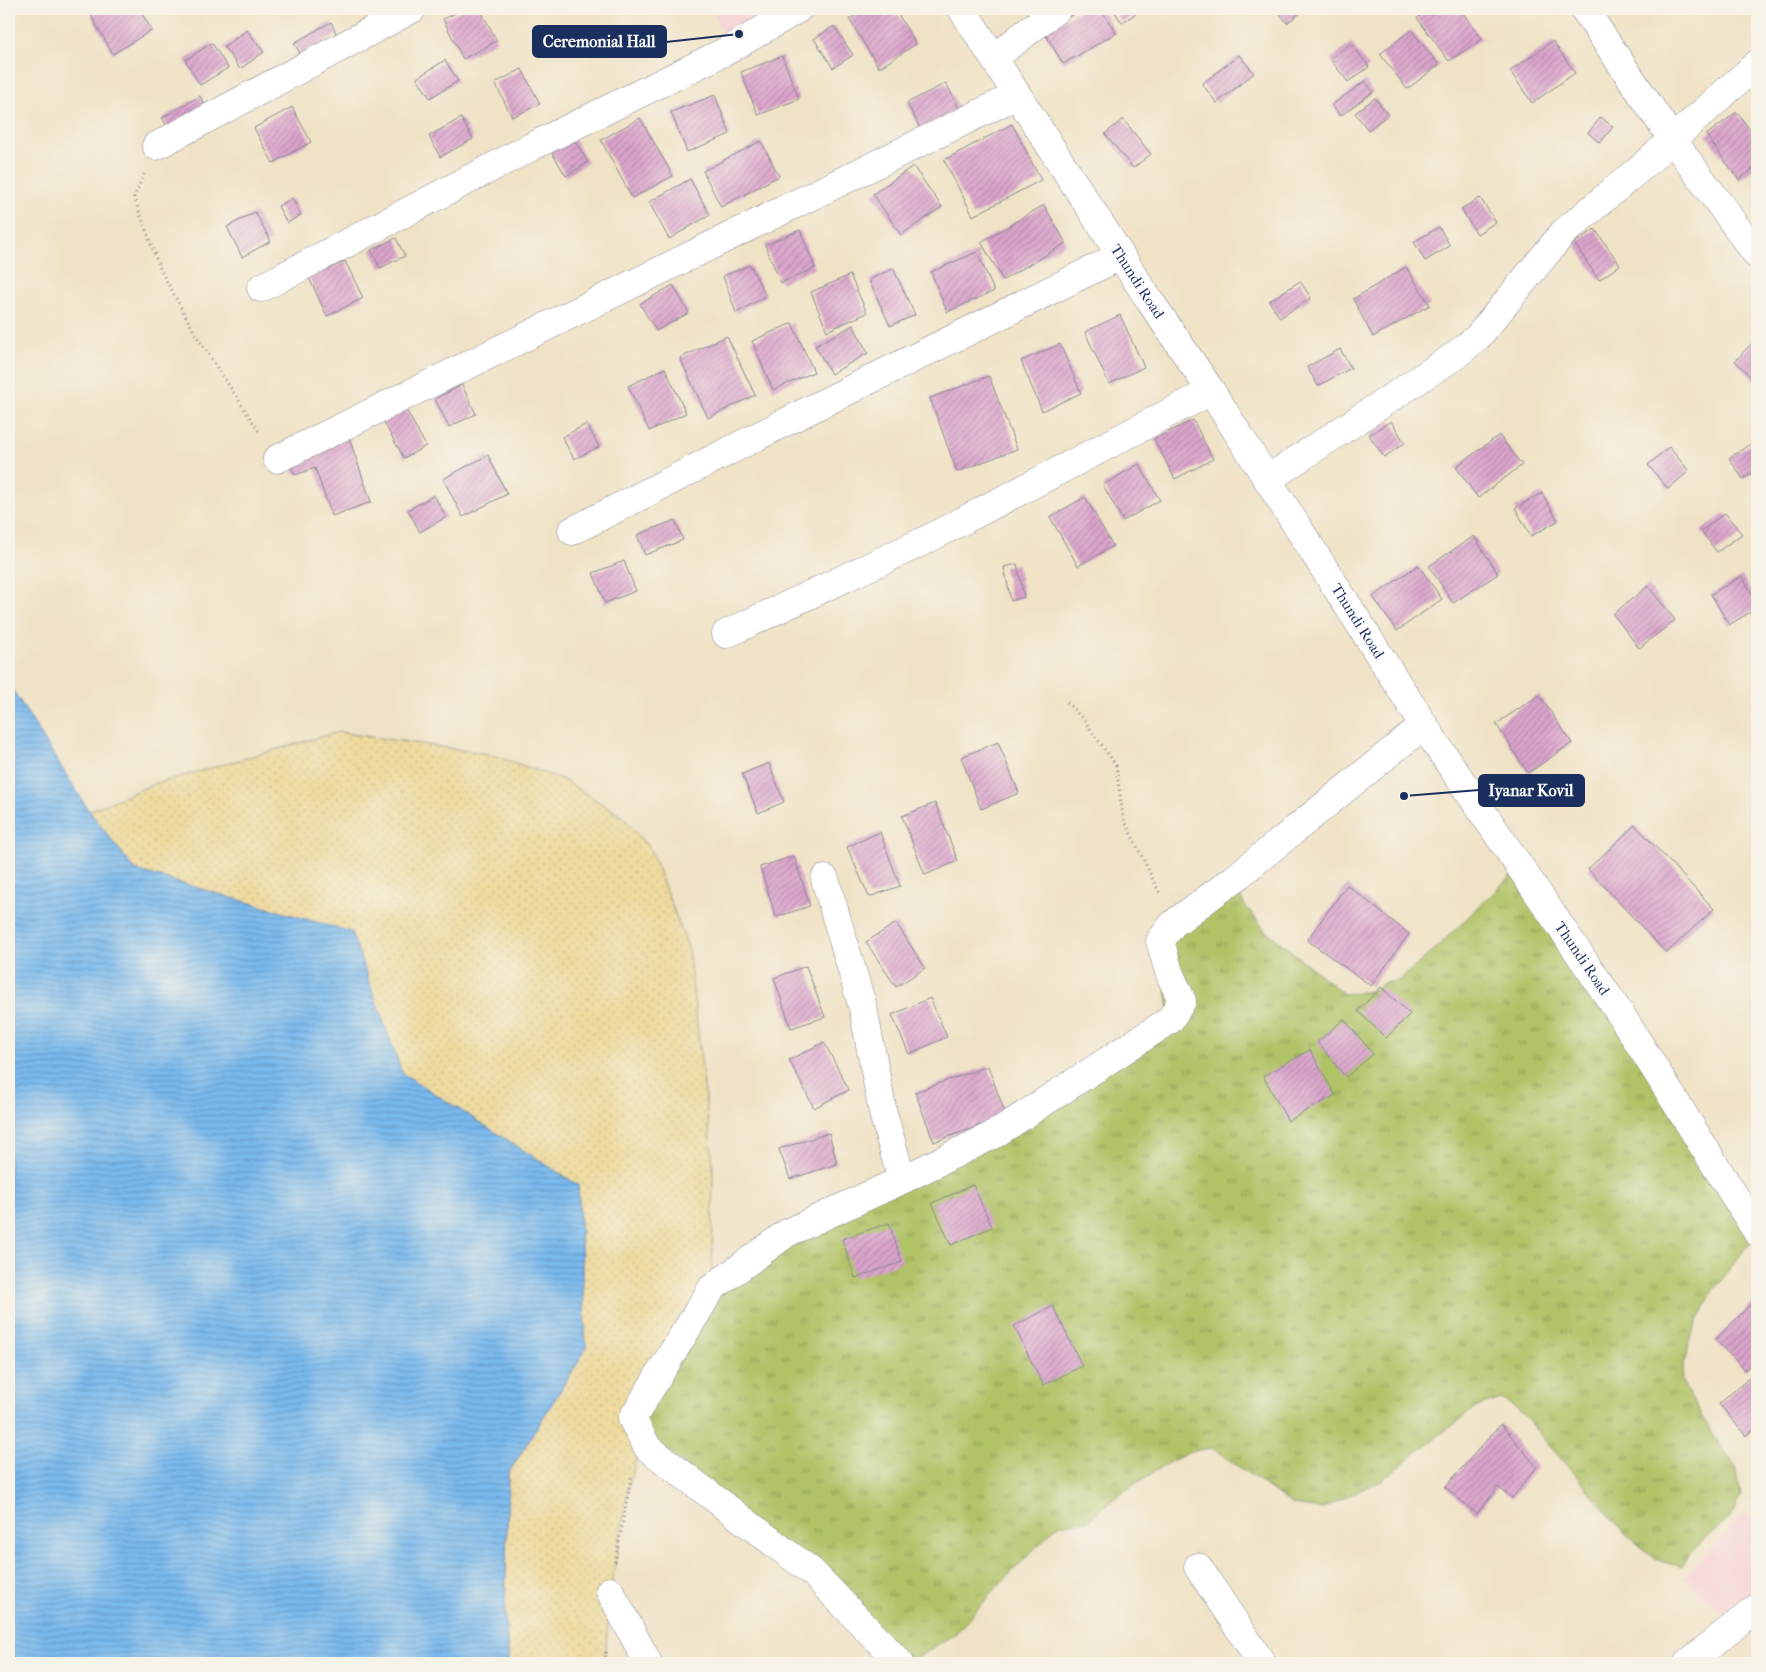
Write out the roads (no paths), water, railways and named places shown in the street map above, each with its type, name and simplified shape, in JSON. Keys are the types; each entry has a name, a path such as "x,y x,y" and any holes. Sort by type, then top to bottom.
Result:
{"street":[{"path":"156,146 412,9"},
{"path":"261,288 530,147 730,49 798,9"},
{"name":"Thundi Road","path":"962,9 1120,256 1212,390 1424,725 1622,1018 1757,1232"},
{"path":"1004,50 1057,9"},
{"path":"1584,9 1672,139 1757,255"},
{"path":"1268,479 1456,354 1477,338 1563,233 1757,64"},
{"path":"277,459 1017,94"},
{"path":"572,531 821,404 1120,256"},
{"path":"726,634 926,540 1212,390"},
{"path":"900,1663 812,1572 648,1448 632,1419 712,1288 787,1232 902,1180 995,1134 1170,1020 1182,1001 1169,972 1160,941 1173,924 1234,879 1424,725"},
{"path":"825,879 863,1008 883,1113 902,1180"},
{"path":"1198,1567 1262,1663"},
{"path":"610,1591 648,1663"},
{"path":"1688,1663 1757,1608"}],"water":[{"path":"9,684 89,811 135,870 351,932 402,1073 578,1185 586,1349 508,1474 505,1622 509,1663 9,1663"}],"place":[{"name":"Ceremonial Hall","path":"739,34"},
{"name":"Iyanar Kovil","path":"1404,796"}]}
